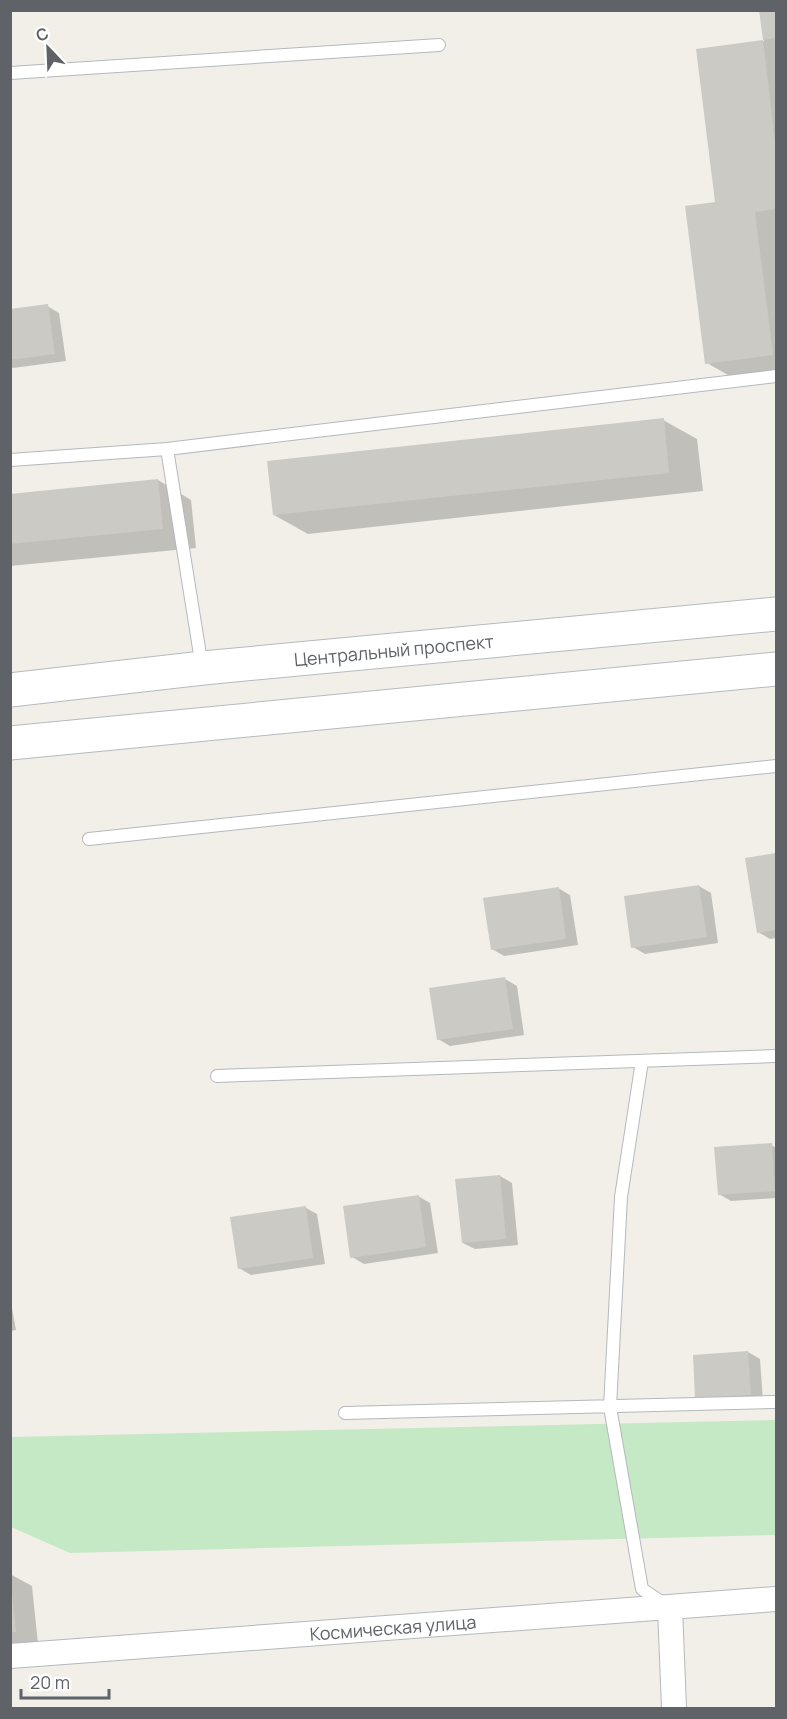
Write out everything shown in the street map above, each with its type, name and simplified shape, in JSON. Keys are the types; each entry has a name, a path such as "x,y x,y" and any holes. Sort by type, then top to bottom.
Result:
{"street":[{"name":"Центральный проспект","path":"10,690 203,668 777,614"},
{"path":"10,743 777,669"},
{"name":"Космическая улица","path":"10,1656 777,1599"},
{"path":"670,1608 674,1708"}],"lane":[{"path":"10,73 439,45"},
{"path":"10,460 168,449 777,376"},
{"path":"168,449 203,668"},
{"path":"90,839 777,766"},
{"path":"217,1076 777,1056"},
{"path":"642,1060 621,1197 610,1407 642,1589 670,1608"},
{"path":"345,1413 777,1402"}],"green space":[{"path":"776,1420 776,1535 70,1553 11,1527 10,1437"}],"building":[{"path":"759,10 776,10 776,38 763,40"},
{"path":"763,40 776,150 776,209 755,212 773,355 705,364 685,206 715,202 696,49"},
{"path":"48,304 55,354 10,360 10,309"},
{"path":"664,418 669,473 273,515 267,461"},
{"path":"158,479 163,529 10,544 10,494"},
{"path":"776,853 776,930 757,933 745,858"},
{"path":"699,885 707,937 631,948 624,896"},
{"path":"559,887 566,939 491,950 483,898"},
{"path":"505,977 513,1029 437,1040 429,988"},
{"path":"772,1143 775,1191 718,1195 714,1147"},
{"path":"500,1175 506,1239 462,1243 455,1179"},
{"path":"419,1195 426,1247 350,1258 343,1206"},
{"path":"306,1206 313,1258 238,1269 230,1217"},
{"path":"748,1351 751,1395 695,1399 693,1355"},
{"path":"10,1592 12,1592 16,1632 10,1632"}]}
